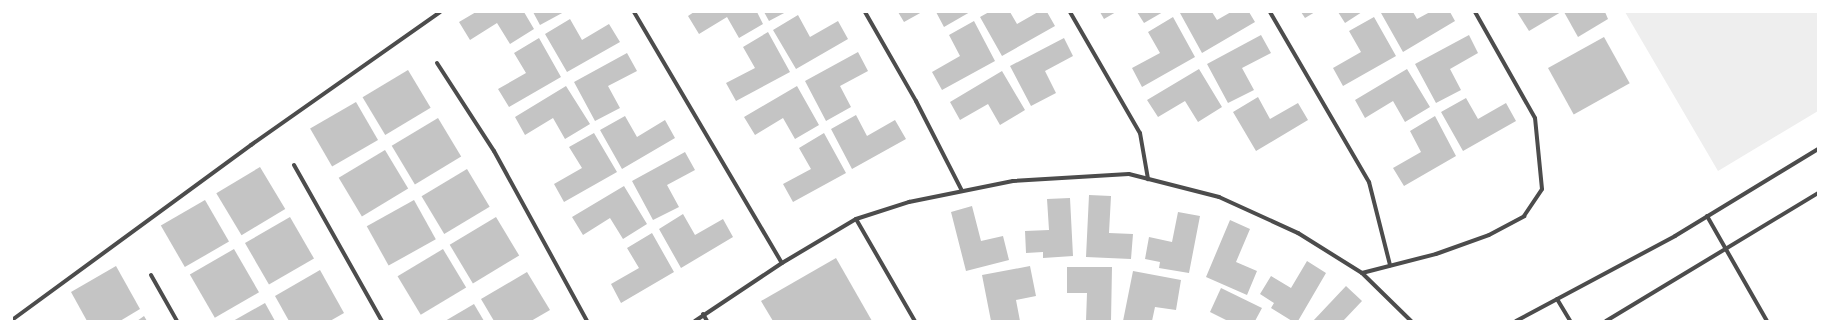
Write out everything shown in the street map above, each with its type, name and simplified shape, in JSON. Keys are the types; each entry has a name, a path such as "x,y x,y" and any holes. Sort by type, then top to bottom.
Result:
{"street":[{"path":"12,320 251,145 440,12"},
{"path":"634,12 706,130 782,263"},
{"path":"865,12 916,101 962,191"},
{"path":"1070,12 1140,133 1148,179"},
{"path":"1270,12 1369,182 1390,265"},
{"path":"1362,273 1436,254 1489,235 1524,216 1542,189 1535,118 1475,12"},
{"path":"437,63 494,151 587,321"},
{"path":"1516,321 1674,236 1818,149"},
{"path":"294,166 382,321"},
{"path":"695,321 703,314 782,263 856,219 909,202 1013,180 1129,174 1219,197 1298,233 1362,273 1411,321"},
{"path":"1606,321 1818,193"},
{"path":"1707,216 1767,321"},
{"path":"856,219 914,321"},
{"path":"151,275 177,321"},
{"path":"1557,299 1570,321"},
{"path":"703,314 708,321"}],"shaded area":[{"path":"1625,12 1818,12 1818,111 1718,171"}],"building":[{"path":"476,12 524,12 534,29 510,44 497,23 470,40 459,22"},
{"path":"533,12 564,12 540,25"},
{"path":"694,12 757,12 763,24 739,38 727,17 699,34 688,16"},
{"path":"764,12 786,12 769,21"},
{"path":"898,12 922,12 904,22"},
{"path":"936,12 970,12 944,27"},
{"path":"989,12 1010,12 1017,24 1038,12 1047,12 1055,26 1002,56 980,17"},
{"path":"1100,12 1116,12 1104,19"},
{"path":"1137,12 1163,12 1144,23"},
{"path":"1212,12 1217,20 1231,12 1249,12 1255,22 1202,53 1180,13"},
{"path":"1301,12 1315,12 1305,18"},
{"path":"1338,12 1362,12 1345,23"},
{"path":"1413,12 1417,19 1430,12 1450,12 1455,21 1403,52 1381,13"},
{"path":"1517,12 1561,12 1529,31"},
{"path":"1564,12 1605,12 1608,19 1578,37"},
{"path":"798,15 810,37 838,21 848,39 796,69 773,30"},
{"path":"1173,17 1195,57 1142,87 1132,68 1160,53 1148,32"},
{"path":"1374,17 1396,56 1343,86 1333,68 1361,52 1349,31"},
{"path":"570,19 582,40 609,24 620,42 567,72 545,34"},
{"path":"974,21 995,61 942,90 932,72 960,56 949,35"},
{"path":"768,32 790,72 736,101 726,83 755,68 743,47"},
{"path":"1261,35 1271,53 1242,68 1254,90 1228,103 1207,64"},
{"path":"1469,35 1478,53 1450,69 1461,90 1436,103 1415,64"},
{"path":"1604,37 1630,83 1574,114 1548,68"},
{"path":"539,38 561,77 509,107 498,89 526,73 514,53"},
{"path":"1064,38 1073,56 1045,71 1056,93 1031,106 1010,66"},
{"path":"858,52 868,71 840,86 851,107 826,121 805,81"},
{"path":"627,53 637,71 608,86 620,108 595,121 574,82"},
{"path":"1199,69 1222,107 1198,122 1185,101 1158,117 1147,100"},
{"path":"1407,69 1430,107 1405,122 1393,101 1365,118 1355,100"},
{"path":"408,70 431,108 385,135 363,97"},
{"path":"1002,71 1025,110 1000,125 988,104 960,120 950,102"},
{"path":"566,86 590,124 565,139 553,118 525,135 515,117"},
{"path":"797,86 819,125 795,139 783,118 755,135 744,117"},
{"path":"1258,97 1270,119 1298,103 1308,120 1256,151 1233,112"},
{"path":"1466,98 1478,119 1506,103 1516,121 1463,151 1441,112"},
{"path":"356,102 378,140 332,167 310,128"},
{"path":"856,115 867,136 895,120 906,139 852,169 831,129"},
{"path":"625,116 637,137 665,120 675,138 622,169 600,130"},
{"path":"1435,116 1456,156 1404,186 1393,168 1421,152 1410,131"},
{"path":"438,118 461,157 415,184 392,146"},
{"path":"594,133 617,172 564,202 554,184 582,168 569,147"},
{"path":"824,133 846,173 793,202 783,184 811,169 799,148"},
{"path":"385,150 408,189 362,216 339,178"},
{"path":"685,152 695,170 667,185 679,207 653,220 632,181"},
{"path":"260,167 285,209 242,235 216,193"},
{"path":"467,169 490,207 444,234 422,196"},
{"path":"624,186 647,224 623,239 610,218 583,235 572,217"},
{"path":"1089,195 1111,196 1109,233 1133,234 1131,259 1086,257"},
{"path":"1070,198 1073,256 1043,258 1043,252 1026,253 1025,231 1049,230 1047,199"},
{"path":"205,200 229,242 185,267 161,225"},
{"path":"414,200 436,239 389,266 367,226"},
{"path":"972,206 981,241 1003,236 1009,260 966,271 951,212"},
{"path":"1178,212 1200,216 1189,273 1159,268 1160,262 1145,259 1149,237 1172,242"},
{"path":"683,214 695,235 723,219 733,237 681,268 659,229"},
{"path":"290,217 314,259 269,285 245,243"},
{"path":"496,217 519,256 473,283 450,245"},
{"path":"1230,220 1250,229 1236,262 1257,271 1247,295 1206,277"},
{"path":"652,233 674,272 621,303 611,284 639,268 627,248"},
{"path":"234,249 259,292 215,318 190,274"},
{"path":"443,249 466,288 421,315 398,276"},
{"path":"836,258 872,321 773,321 761,301"},
{"path":"1307,261 1326,273 1298,321 1292,321 1271,308 1274,303 1260,294 1271,276 1291,288"},
{"path":"116,266 140,309 120,321 87,321 71,292"},
{"path":"1030,266 1036,296 1016,300 1020,321 991,321 982,275"},
{"path":"1067,267 1112,267 1111,321 1086,321 1087,293 1067,293"},
{"path":"320,270 344,313 330,321 289,321 275,296"},
{"path":"1133,271 1181,280 1176,310 1155,307 1152,321 1123,321"},
{"path":"527,272 550,310 531,321 494,321 481,299"},
{"path":"1346,286 1362,301 1343,321 1313,321"},
{"path":"1221,288 1262,308 1255,321 1228,321 1210,312"},
{"path":"265,303 275,321 233,321"},
{"path":"474,304 484,321 445,321"},
{"path":"144,316 147,321 137,321"}]}
